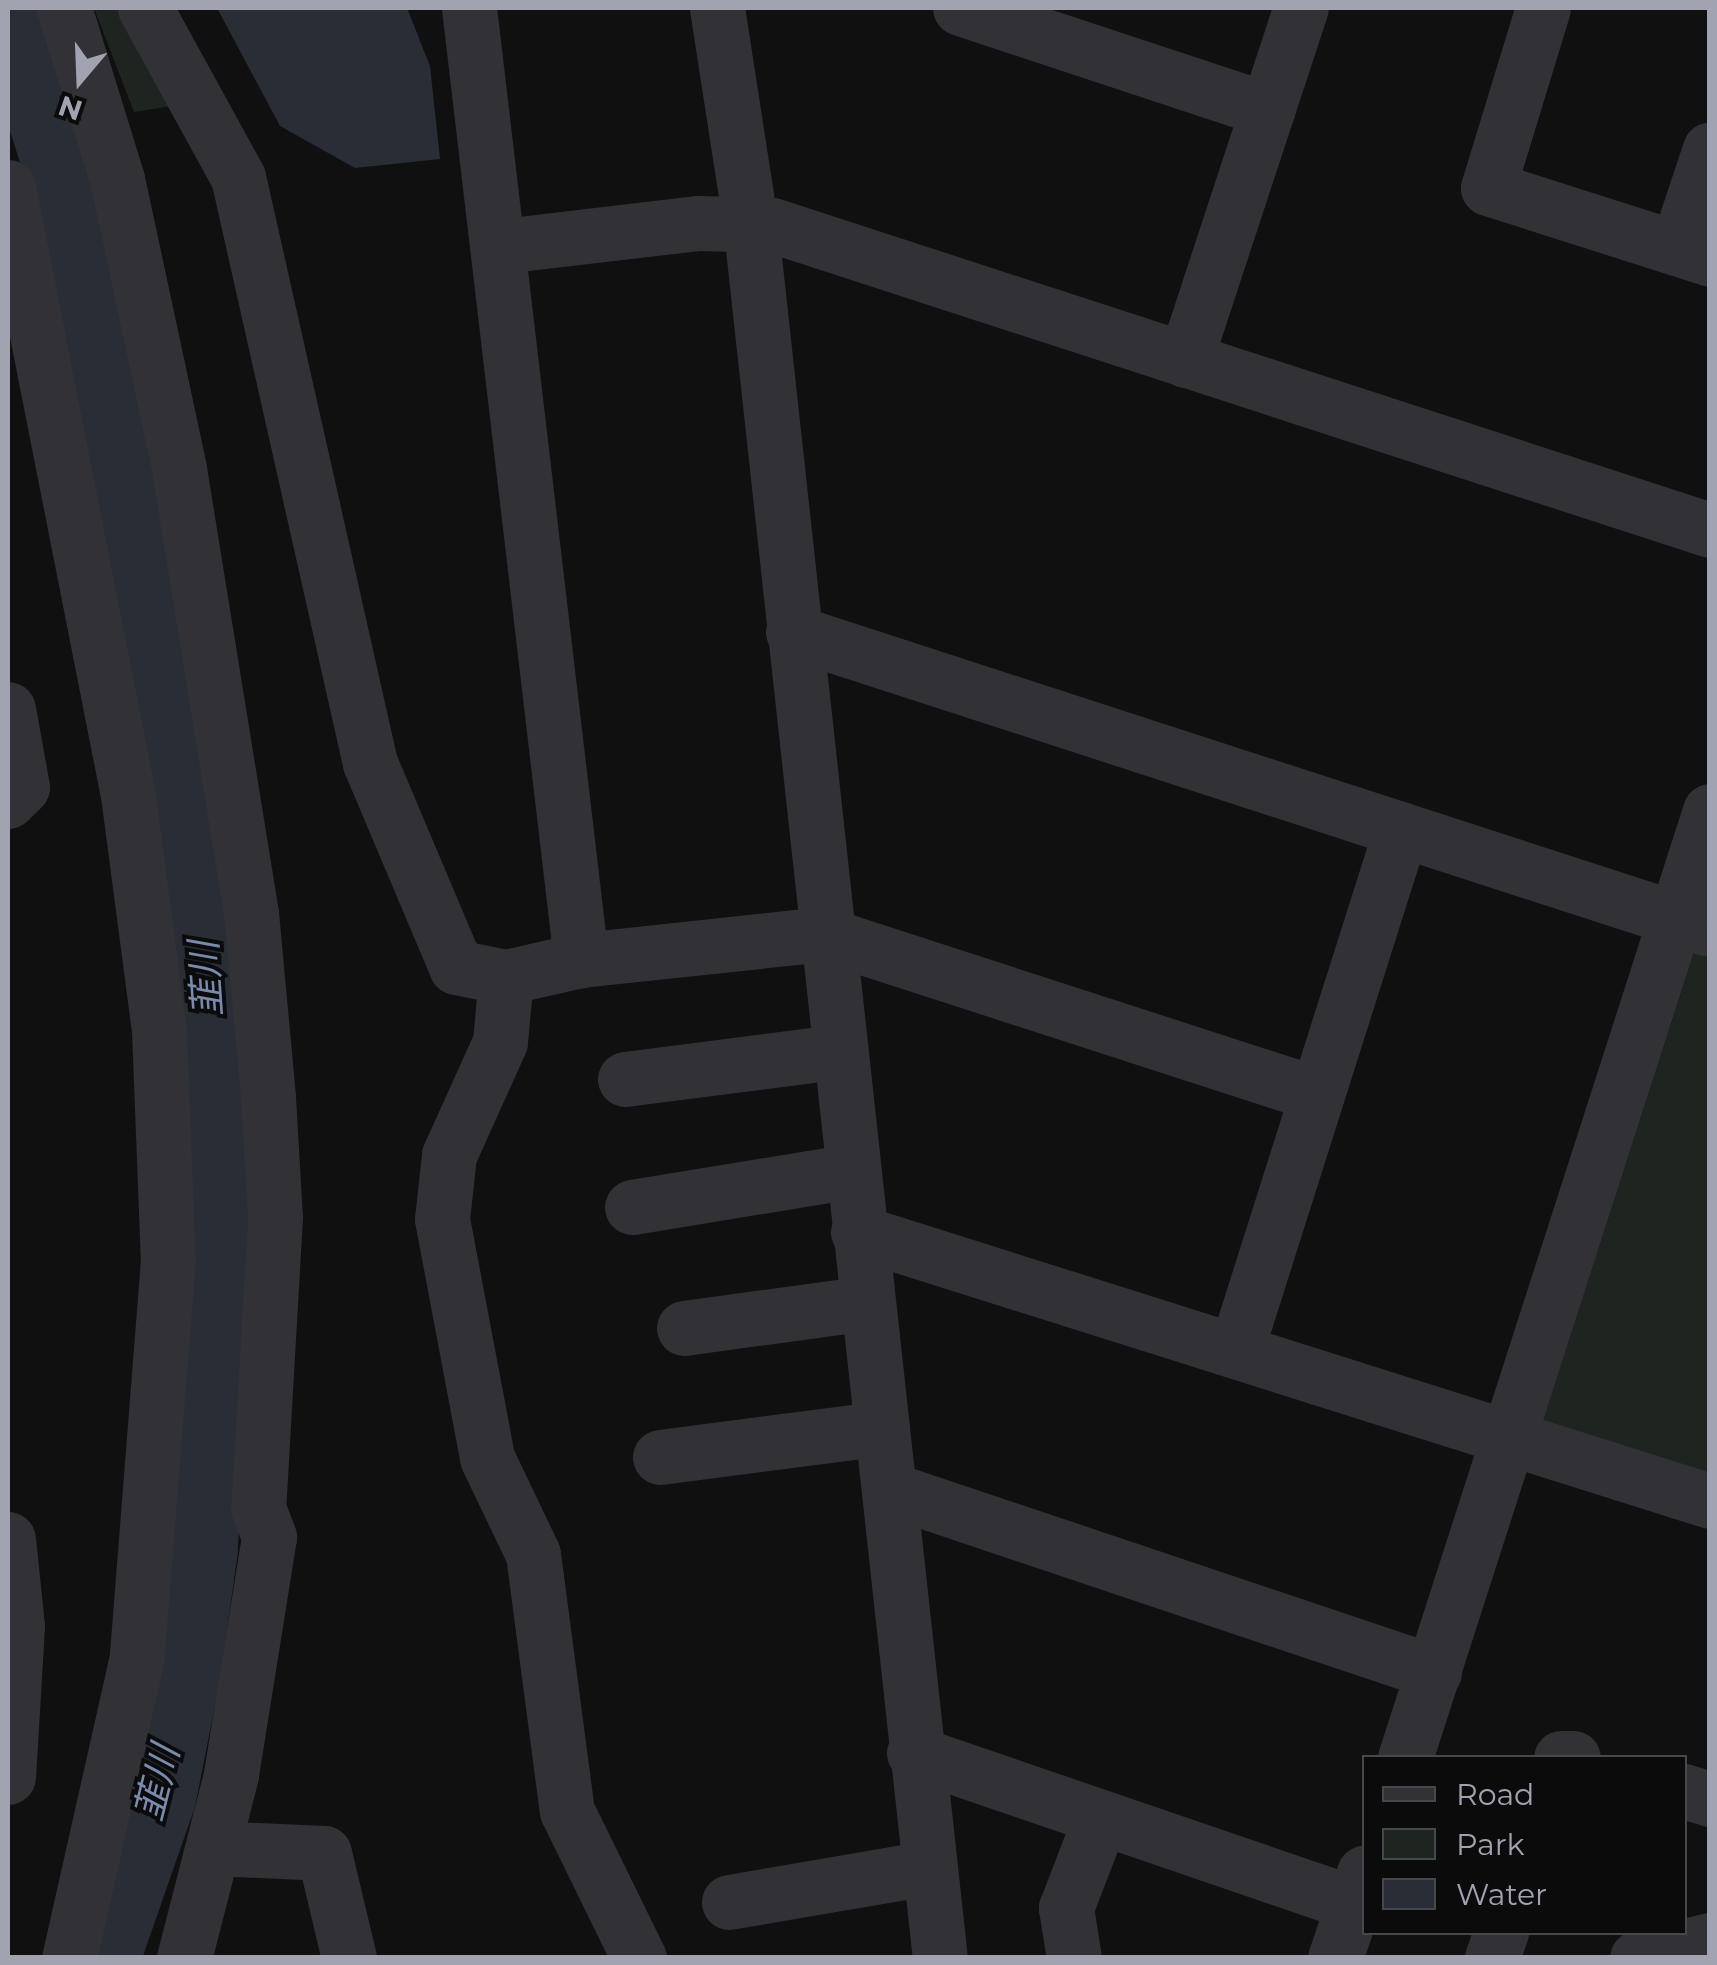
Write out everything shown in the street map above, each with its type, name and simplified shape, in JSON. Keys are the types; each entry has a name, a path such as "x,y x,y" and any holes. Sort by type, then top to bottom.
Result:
{"street":[{"path":"64,8 117,179 178,469 251,913 274,1217 258,1508 269,1536 214,1848 184,1958"},
{"path":"145,8 238,178 370,763 456,968 506,977 581,960 822,934 1317,1094"},
{"path":"469,8 502,246 581,960"},
{"path":"717,8 750,220 822,934 882,1428 914,1753 940,1958"},
{"path":"960,8 1268,110"},
{"path":"1184,360 1301,8"},
{"path":"1543,8 1488,188 1693,254 1710,149"},
{"path":"8,187 128,795 159,1030 168,1260 137,1657 70,1958"},
{"path":"502,246 750,220 1710,530"},
{"path":"793,632 1692,924"},
{"path":"8,709 22,787 8,801"},
{"path":"1405,1755 1692,924 1710,810"},
{"path":"1236,1350 1401,830"},
{"path":"506,977 500,1042 449,1155 442,1220 487,1458 533,1554 567,1811 639,1958"},
{"path":"625,1079 837,1052"},
{"path":"632,1207 851,1171"},
{"path":"858,1232 1514,1434 1710,1501"},
{"path":"684,1328 867,1302"},
{"path":"660,1457 882,1428"},
{"path":"889,1489 1434,1672"},
{"path":"8,1540 12,1627 8,1777"},
{"path":"914,1753 1101,1817 1359,1888 1335,1958"},
{"path":"1074,1958 1066,1908 1101,1817"},
{"path":"214,1848 324,1853 348,1958"},
{"path":"729,1902 928,1868"},
{"path":"1637,1958 1710,1940"}],"green space":[{"path":"94,8 126,8 178,105 134,112"},
{"path":"1694,953 1709,958 1709,1486 1540,1430"}],"water":[{"path":"217,8 407,8 430,66 440,159 355,168 280,126"}],"waterway":[{"name":"韮川","path":"10,8 72,203 128,462 199,892 221,1169 200,1549 182,1676 158,1797 102,1958"}]}
